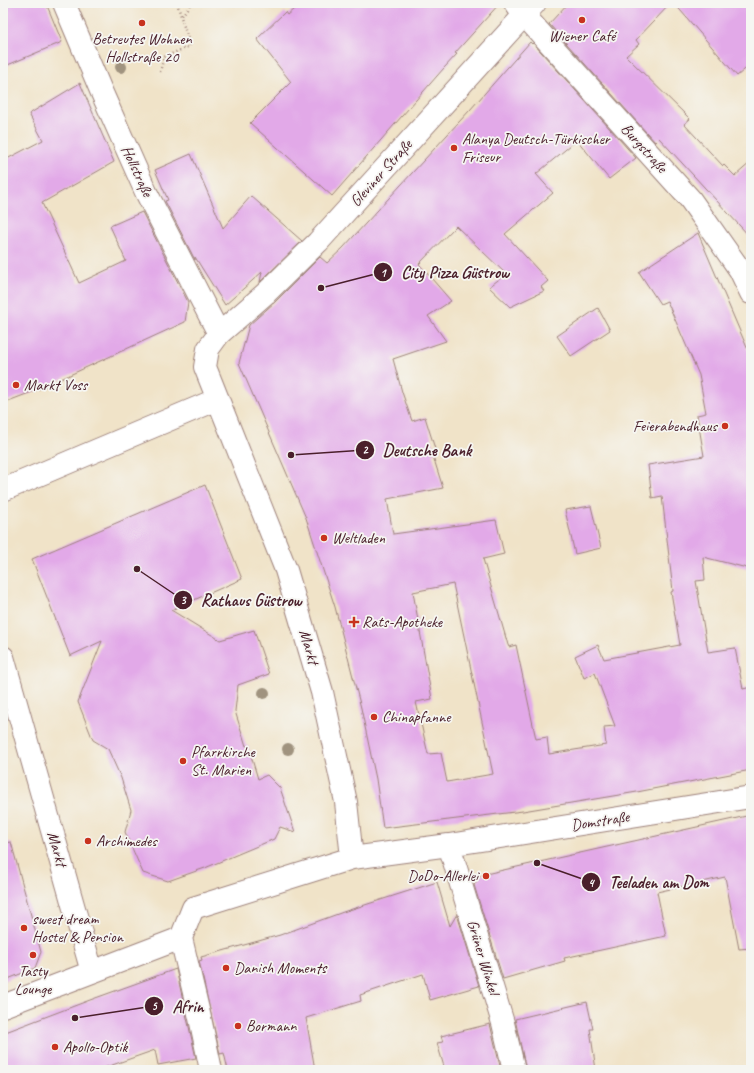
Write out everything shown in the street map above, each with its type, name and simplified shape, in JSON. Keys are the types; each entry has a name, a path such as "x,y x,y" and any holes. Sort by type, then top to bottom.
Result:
{"street":[{"name":"Hollstraße","path":"64,3 146,192 219,334"},
{"name":"Gleviner Straße","path":"219,334 266,293 318,242 525,7"},
{"name":"Burgstraße","path":"525,7 690,199 740,270 751,293"},
{"name":"Markt","path":"219,334 208,349 205,367 286,570 320,685 346,802 352,858"},
{"path":"3,490 218,399"},
{"name":"Markt","path":"3,656 92,972"},
{"name":"Domstraße","path":"449,845 751,797"},
{"path":"211,1070 181,938 193,908 352,858 449,845"},
{"name":"Grüner Winkel","path":"449,845 503,1023 514,1070"},
{"path":"3,1006 181,938"}],"path":[{"path":"160,72 164,57 190,46 177,3"},
{"path":"181,16 191,3"}],"building":[{"path":"3,3 46,3 62,42 3,67"},
{"path":"301,3 500,3 332,196 250,123 291,82 257,39 285,12 287,15"},
{"path":"568,3 671,3 636,40 639,44 626,56 690,119 684,124 723,166 724,165 735,176 751,162 751,238 659,138 655,142 549,24"},
{"path":"674,3 751,3 751,64 737,76"},
{"path":"530,42 532,44 533,43 636,158 609,179 577,140 536,174 553,193 505,234 548,281 541,287 544,291 510,307 489,287 506,274 456,226 419,264 451,301 428,316 446,341 393,359 412,421 425,417 436,452 432,453 443,488 387,499 393,534 496,520 504,554 483,559 508,645 509,647 516,645 536,739 547,737 549,754 606,745 604,727 615,726 595,673 584,678 575,656 598,645 604,659 680,645 671,592 673,591 662,496 652,498 648,465 704,456 697,415 706,413 699,375 667,301 660,304 639,272 698,233 751,357 751,569 703,557 705,580 696,581 708,652 735,648 743,689 751,687 751,770 637,792 523,811 383,828 376,779 361,708 335,607 306,518 239,363 249,325 275,302 320,257 327,263 343,248 470,110","holes":["453,584 493,774 447,782 441,753 428,754 416,702 432,699 413,592"]},
{"path":"80,83 114,162 42,203 79,283 126,261 110,226 142,212 188,302 185,322 37,390 3,403 3,161 43,140 29,114"},
{"path":"191,154 223,228 251,196 302,241 260,282 262,272 225,305 195,257 195,260 165,201 168,200 155,170"},
{"path":"598,308 610,330 571,356 557,336"},
{"path":"205,485 242,579 171,610 220,640 254,630 269,674 238,685 235,711 258,779 267,775 280,788 295,832 280,827 274,839 205,868 168,881 143,873 125,832 131,810 121,778 108,749 93,740 78,702 102,641 70,656 32,559"},
{"path":"591,506 601,548 575,554 565,510"},
{"path":"751,815 751,948 739,949 725,877 657,892 666,936 564,958 565,961 503,979 474,885 481,875"},
{"path":"11,842 41,952 35,968 3,981 3,843"},
{"path":"437,882 450,926 457,914 479,986 430,1000 423,974 360,995 361,1001 306,1018 315,1070 228,1070 224,1053 220,1054 199,961 202,960 201,957 280,935 346,911"},
{"path":"176,969 196,1058 158,1065 155,1050 98,1070 3,1070 3,1033"},
{"path":"587,1002 593,1029 590,1029 596,1070 526,1070 515,1019"},
{"path":"490,1024 501,1070 445,1070 437,1043 443,1042 441,1036"}],"place":[{"name":"Wiener Café","path":"582,20"},
{"name":"Betreutes Wohnen Hollstraße 20","path":"142,23"},
{"name":"Alanya Deutsch-Türkischer Friseur","path":"454,148"},
{"name":"City Pizza Güstrow","path":"321,288"},
{"name":"Markt Voss","path":"16,385"},
{"name":"Feierabendhaus","path":"725,426"},
{"name":"Deutsche Bank","path":"291,455"},
{"name":"Weltladen","path":"324,538"},
{"name":"Rathaus Güstrow","path":"137,569"},
{"name":"Rats-Apotheke","path":"354,622"},
{"name":"Chinapfanne","path":"374,717"},
{"name":"Pfarrkirche St. Marien","path":"183,761"},
{"name":"Archimedes","path":"88,841"},
{"name":"Teeladen am Dom","path":"537,863"},
{"name":"DoDo-Allerlei","path":"486,876"},
{"name":"sweet dream Hostel & Pension","path":"24,928"},
{"name":"Tasty Lounge","path":"33,955"},
{"name":"Danish Moments","path":"226,968"},
{"name":"Afrin","path":"75,1018"},
{"name":"Bormann","path":"238,1026"},
{"name":"Apollo-Optik","path":"55,1047"}]}
